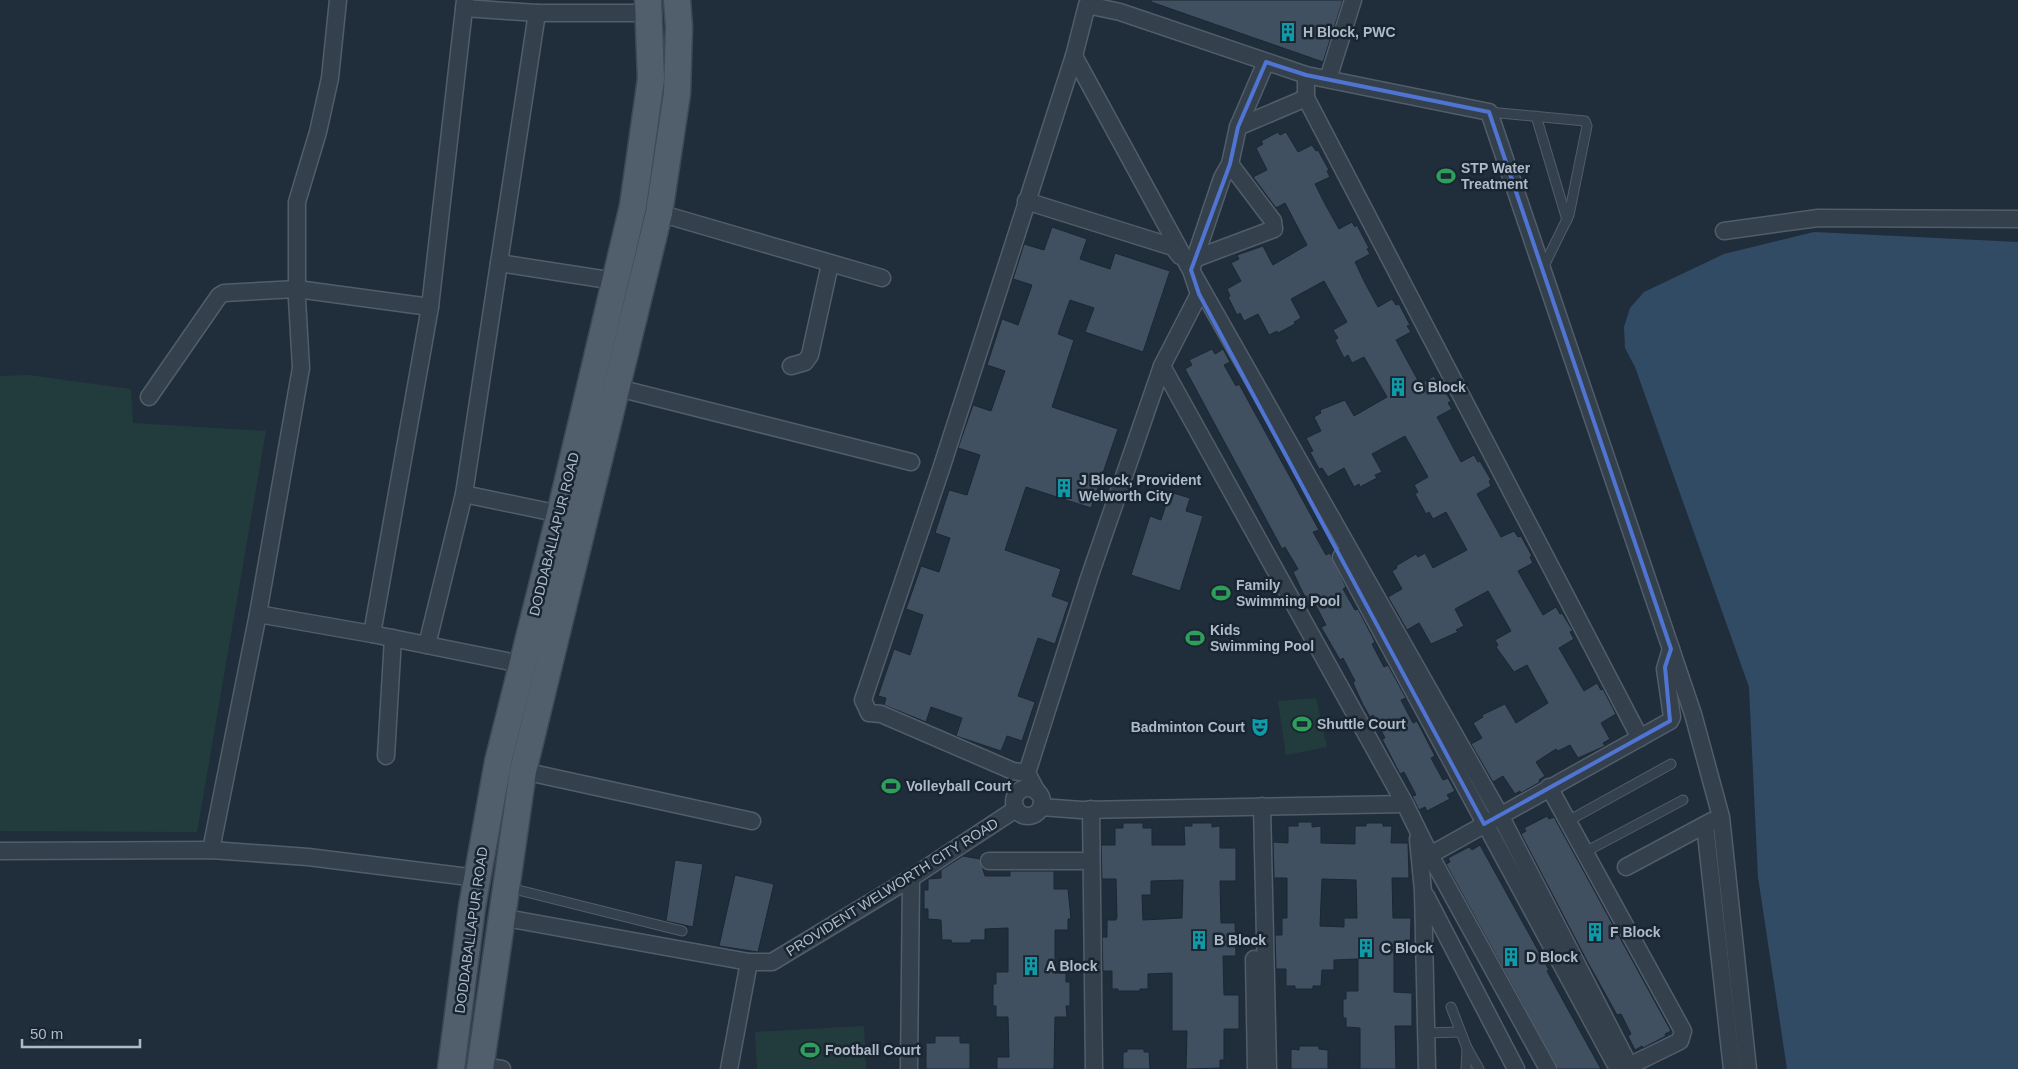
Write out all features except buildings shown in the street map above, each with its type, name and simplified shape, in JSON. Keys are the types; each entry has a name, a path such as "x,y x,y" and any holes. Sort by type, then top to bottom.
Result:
{"main road":[{"name":"DODDABALLAPUR ROAD","path":"487,1068 500,917 523,771 618,388 659,213 677,94 679,27 677,0"},
{"name":"DODDABALLAPUR ROAD","path":"450,1069 477,878 498,762 560,514 633,206 651,79 648,7"}],"street":[{"path":"211,850 258,614 301,368 297,289 297,202 318,132 330,78 338,0"},
{"path":"1328,79 1353,0"},
{"path":"1027,773 1013,770 881,714 869,713 869,708 863,700 941,469 1026,200 1074,56 1085,3 1120,12 1306,75 1489,112 1693,714 1721,817 1748,1069"},
{"path":"372,634 430,307 465,4 537,13 648,7"},
{"path":"427,645 464,494 537,13"},
{"path":"1074,56 1500,815 1626,1068"},
{"path":"1191,265 1199,249 1222,178 1230,164 1238,127 1266,62"},
{"path":"1306,75 1306,98 1640,738"},
{"path":"1238,127 1306,98"},
{"path":"1191,265 1274,230 1273,221 1230,164"},
{"path":"1026,200 1173,247 1191,265 1199,294 1484,824 1626,1068"},
{"path":"659,213 882,278"},
{"path":"1724,231 1818,218 2018,218"},
{"path":"499,263 616,281"},
{"path":"791,366 805,362 810,355 830,264"},
{"path":"149,397 219,296 230,292 297,289 430,307"},
{"path":"1199,294 1162,366 1089,578 1027,773 1039,800 1038,812 1024,816 1016,809 1015,798 1022,790 1032,789 1039,800 1086,810 1405,804"},
{"path":"1162,366 1405,804 1430,855 1548,1069"},
{"path":"618,388 911,462"},
{"path":"464,494 560,514"},
{"path":"258,614 372,634 521,664"},
{"path":"386,756 393,638"},
{"path":"1430,855 1671,720 1665,669 1671,649"},
{"path":"523,771 752,821"},
{"path":"1549,787 1683,1031 1680,1041 1626,1068"},
{"path":"1256,807 1256,1069"},
{"path":"1256,807 1268,1069"},
{"name":"PROVIDENT WELWORTH CITY ROAD","path":"500,917 749,962 772,962 911,878 1016,809"},
{"path":"1084,1069 1082,861 1086,810"},
{"path":"1086,810 1094,1069"},
{"path":"1626,866 1721,817"},
{"path":"1705,825 1732,1069"},
{"path":"1416,827 1423,891 1427,1069"},
{"path":"0,851 211,850 308,857 477,878"},
{"path":"989,861 1082,861"},
{"path":"909,1069 911,878"},
{"path":"1423,891 1516,1069"},
{"path":"729,1069 749,962"}],"lane":[{"path":"1489,112 1580,119 1585,121 1586,126 1567,220 1542,270"},
{"path":"1536,116 1567,220"},
{"path":"1568,821 1671,764"},
{"path":"1585,852 1684,800"},
{"path":"505,887 682,931"},
{"path":"1451,1007 1466,1048 1479,1069"},
{"path":"1426,1032 1460,1032"},
{"path":"1466,1048 1466,1069"}],"highlighted area":[{"path":"1266,62 1306,75 1489,112 1671,649 1665,667 1670,721 1484,824 1199,294 1191,270 1230,164 1238,127"}],"green space":[{"path":"28,375 131,389 133,423 266,431 197,832 0,831 0,376"},
{"name":"Shuttle Court","path":"1316,698 1327,747 1286,755 1278,701"},
{"name":"Football Court","path":"864,1026 866,1069 757,1069 755,1032"}],"water":[{"path":"1814,232 2018,242 2018,1069 1787,1069 1758,877 1749,687 1635,367 1625,348 1624,327 1630,308 1644,292 1724,254"}],"place":[{"name":"H Block, PWC","path":"1288,32"},
{"name":"STP Water Treatment","path":"1446,176"},
{"name":"G Block","path":"1398,387"},
{"name":"J Block, Provident Welworth City","path":"1064,488"},
{"name":"Family Swimming Pool","path":"1221,593"},
{"name":"Kids Swimming Pool","path":"1195,638"},
{"name":"Shuttle Court","path":"1302,724"},
{"name":"Badminton Court","path":"1260,727"},
{"name":"Volleyball Court","path":"891,786"},
{"name":"F Block","path":"1595,932"},
{"name":"B Block","path":"1199,940"},
{"name":"C Block","path":"1366,948"},
{"name":"D Block","path":"1511,957"},
{"name":"A Block","path":"1031,966"},
{"name":"Football Court","path":"810,1050"}]}
